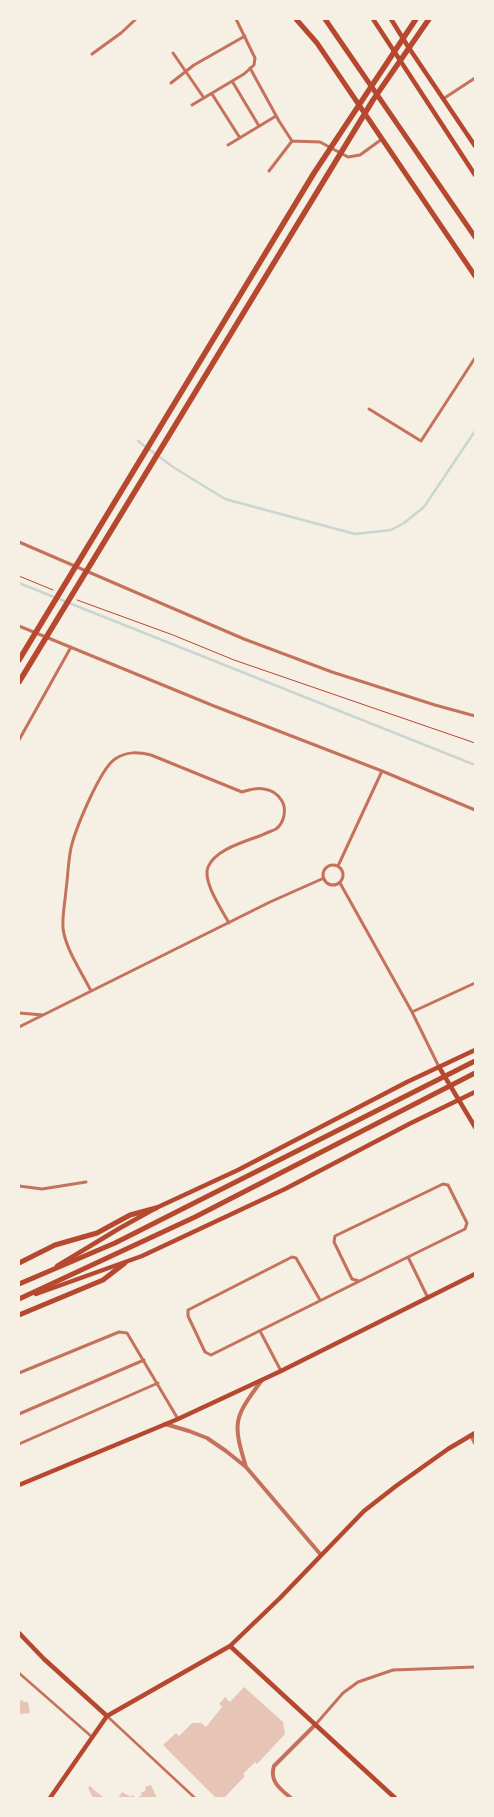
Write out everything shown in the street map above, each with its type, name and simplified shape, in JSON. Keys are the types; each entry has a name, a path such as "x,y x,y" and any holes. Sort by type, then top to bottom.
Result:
{"highway":[{"path":"19,660 314,173 416,19"},
{"path":"19,682 373,100 429,19"}],"main road":[{"path":"296,19 317,44 475,276"},
{"path":"325,19 475,237"},
{"path":"373,19 475,175"},
{"path":"391,19 475,146"},
{"path":"50,1270 156,1208 238,1170 407,1082 475,1050"},
{"path":"19,1284 115,1243 475,1061"},
{"path":"440,1067 475,1127"},
{"path":"19,1299 195,1217 475,1073"},
{"path":"19,1299 142,1256 285,1189 475,1092"},
{"path":"19,1263 55,1246 97,1233 130,1215 156,1208"},
{"path":"19,1315 103,1280 125,1262"},
{"path":"19,1485 178,1419 282,1371 475,1274"},
{"path":"50,1798 107,1716 230,1646 280,1598 364,1511 448,1448 473,1434"},
{"path":"19,1633 56,1670 107,1716"},
{"path":"230,1646 394,1798"}],"street":[{"path":"92,54 121,32 134,19"},
{"path":"192,105 212,94 254,65 255,58 236,19"},
{"path":"171,83 186,71 245,36"},
{"path":"173,53 204,98"},
{"path":"250,68 292,141"},
{"path":"443,99 475,78"},
{"path":"232,81 260,126"},
{"path":"212,94 240,138"},
{"path":"228,146 276,116"},
{"path":"292,141 320,142 348,157 360,155 382,139"},
{"path":"269,170 292,141"},
{"path":"369,409 421,442 475,358"},
{"path":"19,542 244,639 332,672 435,706 475,716"},
{"path":"19,626 475,810"},
{"path":"19,740 71,647"},
{"path":"91,991 66,942 63,930 69,860 71,847 98,780 114,760 125,753 137,752 151,755 242,792 252,788 271,790 278,795 283,803 285,811 282,821 276,829 231,847 213,858 207,868 208,884 229,923"},
{"path":"338,866 382,771"},
{"path":"338,866 328,867 324,871 324,878 330,884 340,883"},
{"path":"338,866 344,874 340,883"},
{"path":"19,1027 324,878"},
{"path":"340,883 412,1012 440,1067"},
{"path":"412,1012 475,983"},
{"path":"19,1013 43,1015"},
{"path":"19,1186 42,1189 86,1182"},
{"path":"320,1300 296,1258 292,1257 188,1310 188,1316 205,1352 211,1355 320,1300 359,1282 465,1229 467,1224 448,1185 443,1184 336,1236 334,1242 352,1279 359,1282"},
{"path":"408,1257 428,1298"},
{"path":"260,1331 282,1371"},
{"path":"19,1373 119,1332 127,1334 178,1419"},
{"path":"19,1414 144,1360"},
{"path":"246,1466 239,1443 237,1426 241,1408 262,1380"},
{"path":"19,1444 158,1383"},
{"path":"165,1424 206,1438 246,1466 321,1555"},
{"path":"473,1434 475,1443"},
{"path":"291,1798 275,1784 272,1772 274,1766 316,1724 343,1693 358,1682 393,1670 475,1668"},
{"path":"19,1673 92,1737"},
{"path":"107,1716 195,1798"}],"path":[{"path":"19,576 52,590"},
{"path":"77,600 173,635 234,660 475,743"}],"building":[{"path":"244,1687 283,1722 285,1734 257,1764 255,1762 243,1774 245,1776 224,1798 216,1798 163,1745 176,1733 179,1736 192,1723 201,1723 206,1727 222,1707 219,1704 225,1697 230,1702"},
{"path":"23,1700 23,1702 28,1702 30,1713 19,1714 19,1701"},
{"path":"151,1785 157,1798 136,1798 142,1795 141,1793 146,1790 145,1787"},
{"path":"90,1786 104,1798 93,1798 88,1788"},
{"path":"122,1792 136,1798 118,1798"}],"waterway":[{"path":"138,441 173,467 225,499 355,534 391,530 404,523 424,507 475,431"},
{"path":"19,583 475,765"}]}
